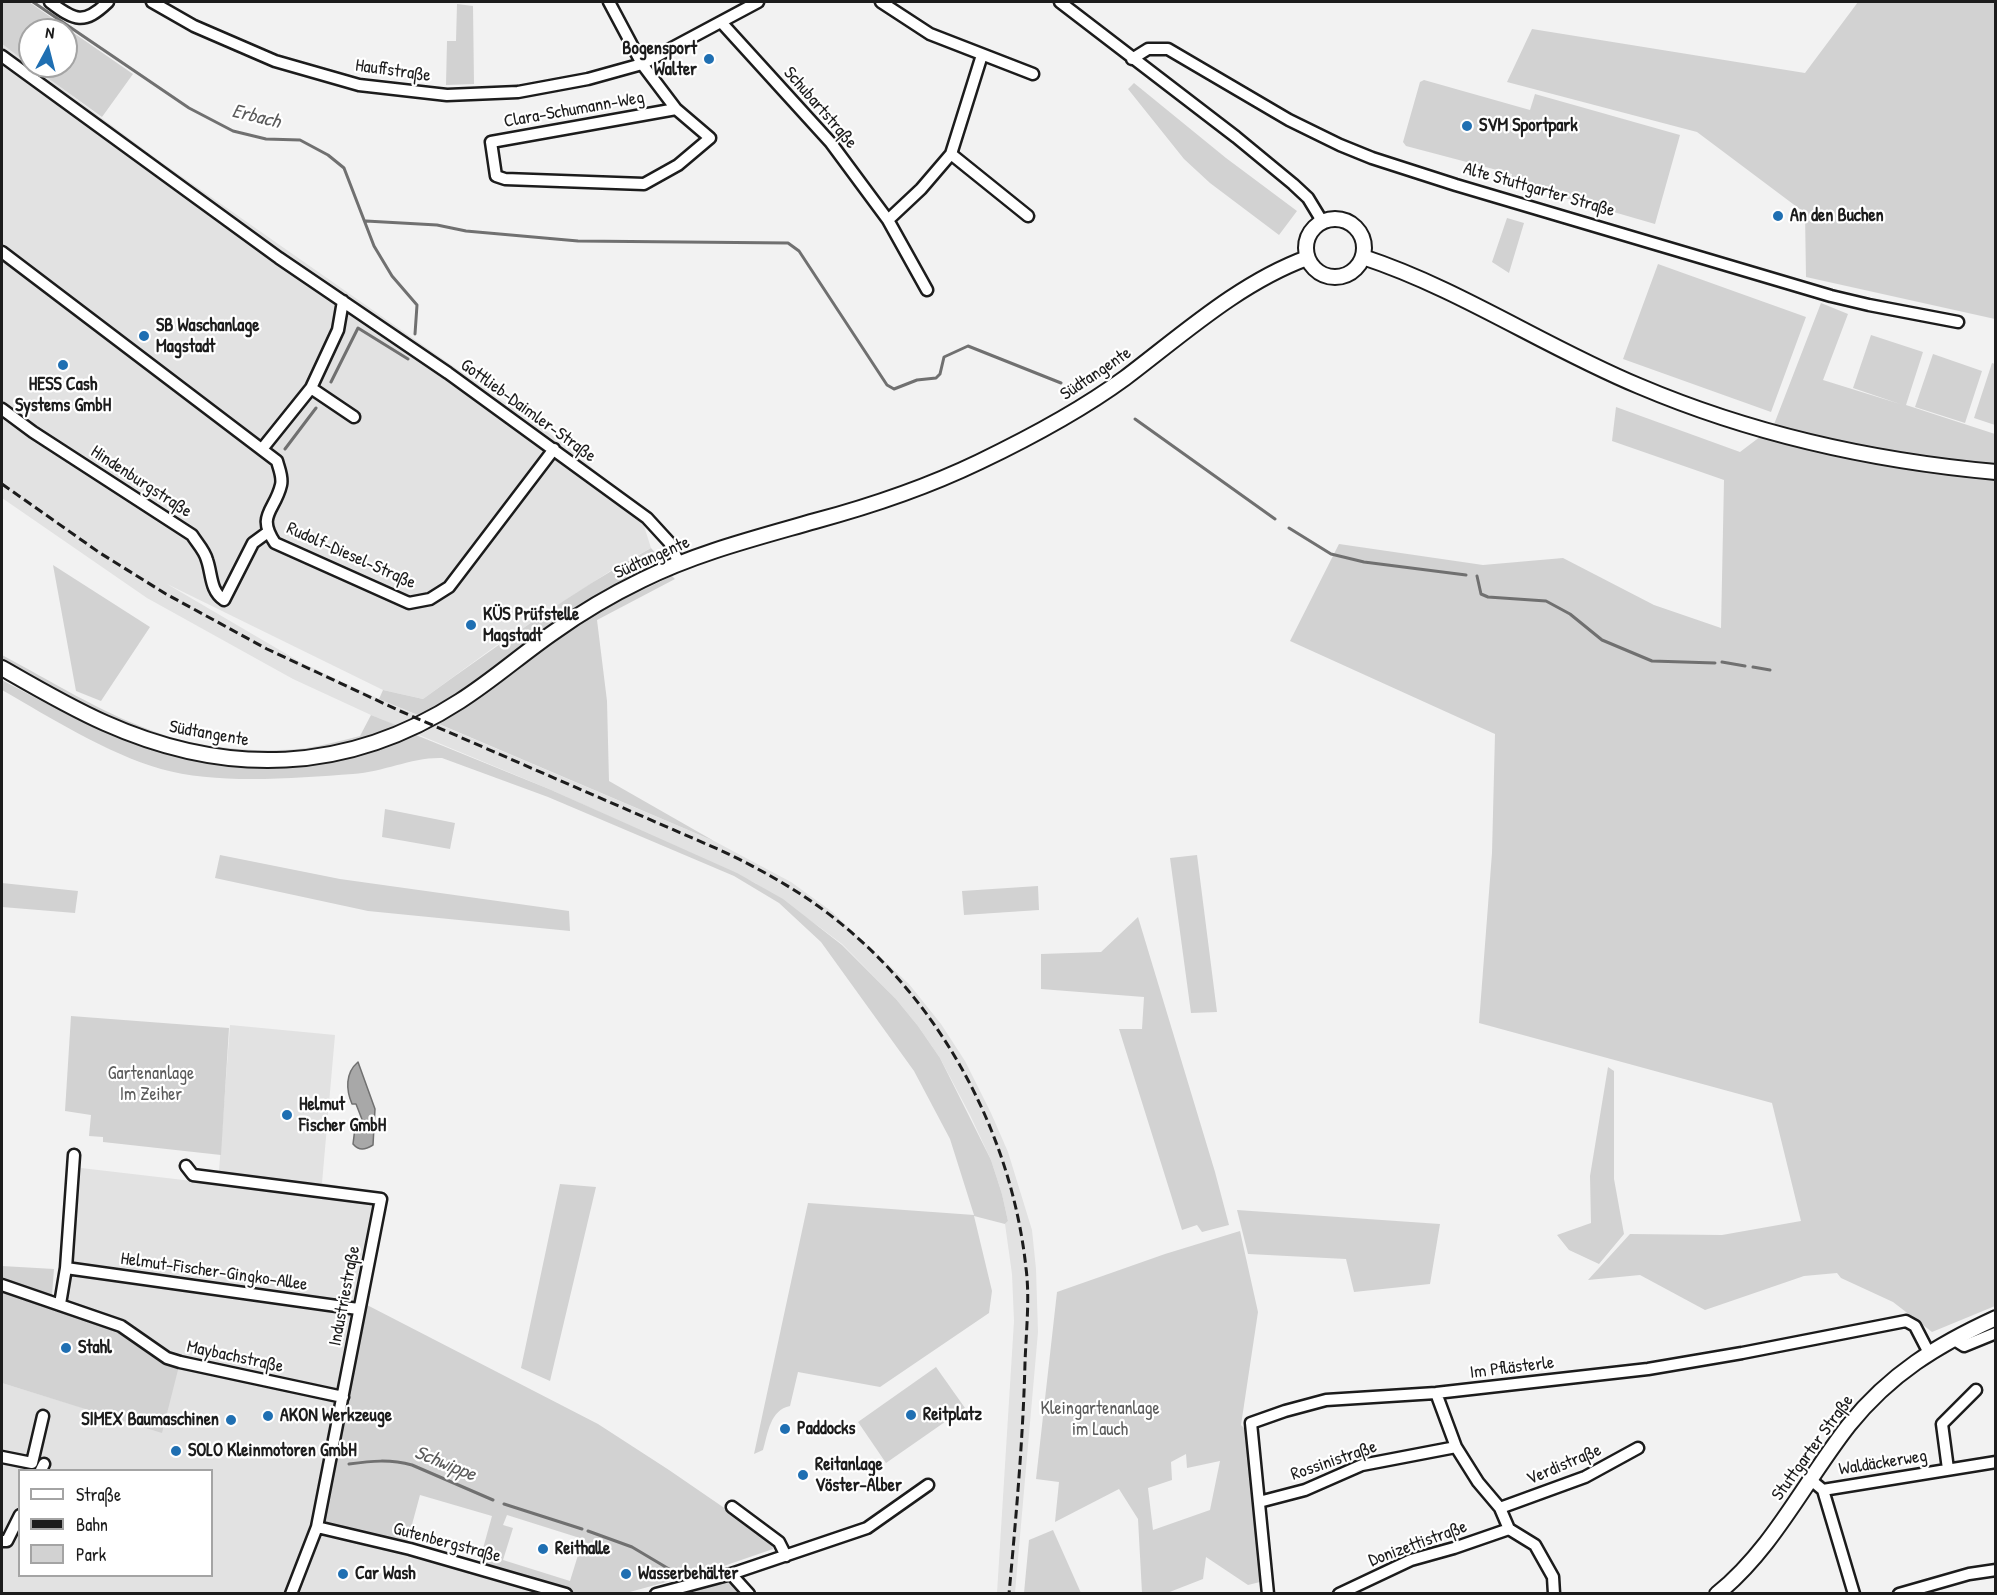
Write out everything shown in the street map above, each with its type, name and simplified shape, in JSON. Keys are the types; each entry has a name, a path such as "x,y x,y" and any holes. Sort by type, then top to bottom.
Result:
{"main road":[{"path":"1332,218 1342,219 1358,229 1363,238 1365,248 1363,257 1352,272 1336,277 1318,272 1307,258 1306,241 1315,226 1322,221 1332,218"},
{"path":"1363,257 1425,281 1590,364 1683,404 1782,435 1826,446 1922,464 1995,472"},
{"name":"Südtangente","path":"2,668 104,723 175,748 238,760 272,761 305,759 358,748 389,738 431,719 488,681 581,613 608,597 679,564 750,539 878,502 919,487 976,463 1039,431 1103,393 1240,292 1307,258"},
{"name":"Stuttgarter Straße","path":"1717,1593 1735,1577 1762,1546 1849,1425 1872,1399 1895,1377 1929,1353 1995,1318"}],"street":[{"path":"50,2 67,15 82,18 95,15 108,2"},
{"name":"Hauffstraße","path":"152,2 194,26 275,61 359,85 447,95 518,92 588,79 642,64 758,2"},
{"path":"609,2 642,64 676,109"},
{"path":"881,2 930,34 1033,74"},
{"path":"1060,2 1236,137 1293,184 1308,198 1322,221"},
{"name":"Schubartstraße","path":"722,22 831,142 888,220 927,290"},
{"name":"Alte Stuttgarter Straße","path":"1132,59 1148,50 1168,49 1289,120 1340,145 1372,158 1456,185 1831,296 1958,322"},
{"path":"888,220 921,189 951,154 982,56"},
{"name":"Gottlieb-Daimler-Straße","path":"2,57 269,252 448,373 554,449 646,518 669,543 679,564"},
{"name":"Clara-Schumann-Weg","path":"676,109 710,138 678,165 644,184 506,179 496,176 491,142 676,109"},
{"path":"951,154 1028,216"},
{"name":"Rudolf-Diesel-Straße","path":"2,252 277,461 282,484 266,524 275,543 409,603 430,599 449,587 554,449"},
{"path":"262,449 311,388 338,330 343,301"},
{"path":"311,388 354,417"},
{"name":"Hindenburgstraße","path":"2,409 33,432 192,535 207,558 217,596 224,600 253,543 268,532"},
{"path":"60,1304 66,1268 74,1155"},
{"name":"Industriestraße","path":"186,1166 193,1175 381,1199 317,1527 291,1593"},
{"name":"Helmut-Fischer-Gingko-Allee","path":"66,1268 358,1309"},
{"name":"Maybachstraße","path":"2,1285 121,1326 167,1358 342,1397"},
{"name":"Im Pflästerle","path":"1268,1593 1251,1424 1284,1411 1326,1400 1437,1393 1648,1369 1906,1321 1915,1326 1929,1353"},
{"path":"1953,1339 1964,1346 1995,1333"},
{"name":"Waldäckerweg","path":"1948,1469 1942,1424 1976,1390"},
{"path":"1437,1393 1456,1447 1478,1482 1500,1509 1509,1529 1535,1545 1553,1577 1554,1593"},
{"path":"2,1457 32,1463 43,1416"},
{"name":"Rossinistraße","path":"1259,1502 1305,1490 1362,1465 1456,1447"},
{"name":"Verdistraße","path":"1500,1509 1585,1477 1638,1448"},
{"name":"Waldäckerweg","path":"1823,1490 1995,1462"},
{"path":"1811,1480 1823,1490 1854,1593"},
{"path":"656,1593 731,1574 867,1528 928,1485"},
{"path":"732,1507 779,1542 786,1556"},
{"path":"2,1540 7,1541 18,1519"},
{"name":"Gutenbergstraße","path":"317,1527 410,1549 566,1593"},
{"name":"Donizettistraße","path":"1339,1593 1411,1560 1509,1529"},
{"path":"1899,1593 1969,1574 1995,1570"},
{"path":"731,1574 749,1593"}],"shaded area":[{"path":"2,44 18,56 18,78 48,78 161,162 570,448 639,510 651,548 618,566 497,645 423,699 383,690 167,584 300,662 379,699 714,841 791,882 831,911 909,984 941,1024 965,1061 991,1113 1008,1152 1032,1230 1038,1332 1015,1593 997,1593 1014,1321 1012,1274 1005,1224 1008,1221 991,1160 940,1058 918,1026 896,999 842,944 755,883 549,789 371,715 293,679 147,598 2,498 2,259 7,252 2,247"},
{"path":"230,1025 335,1035 322,1183 385,1194 367,1305 320,1530 572,1593 2,1593 2,1383 162,1432 125,1323 68,1300 81,1168 218,1184"},
{"path":"358,1062 375,1109 373,1145 362,1149 353,1144 355,1128 363,1122 356,1104 352,1104 348,1087 351,1071"}],"green space":[{"path":"2,2 29,2 52,18 18,18 18,56 2,44"},
{"path":"1858,2 1995,2 1995,319 1806,277 1805,213 1697,132 1507,82 1532,29 1805,73"},
{"path":"457,4 473,6 474,84 446,85 447,41 456,41"},
{"path":"78,36 133,74 102,117 48,78 78,78"},
{"path":"1424,80 1530,110 1535,94 1680,135 1655,224 1510,182 1512,174 1406,146 1403,142 1420,82"},
{"path":"1134,83 1226,158 1297,211 1279,235 1210,183 1184,159 1128,89"},
{"path":"1507,218 1524,223 1509,273 1492,262"},
{"path":"1658,264 1806,317 1771,412 1623,359"},
{"path":"1821,303 1848,314 1823,380 1900,404 1853,388 1871,335 1923,352 1906,405 1995,434 1995,1306 1932,1332 1893,1302 1841,1278 1837,1273 1804,1276 1705,1310 1640,1275 1588,1280 1630,1234 1722,1235 1801,1221 1772,1103 1479,1023 1492,853 1495,734 1290,641 1339,544 1483,565 1563,558 1654,605 1721,628 1724,480 1612,441 1616,407 1740,452 1773,427"},
{"path":"1933,354 1982,371 1965,423 1915,407"},
{"path":"1992,363 1995,364 1995,425 1974,418"},
{"path":"651,548 658,556 648,568 599,593 425,718 379,699 383,690 423,699 563,601"},
{"path":"53,565 150,627 101,701 76,691"},
{"path":"672,576 675,579 597,620 607,701 609,781 714,841 439,724 563,632 601,610"},
{"path":"2,655 133,723 189,742 249,750 289,750 314,747 360,736 371,715 401,727 349,745 320,751 248,755 174,743 105,719 2,664"},
{"path":"2,680 47,704 136,743 180,757 226,765 273,767 322,763 374,751 416,735 549,789 737,873 783,899 842,945 896,999 918,1026 940,1058 991,1160 1008,1221 1005,1224 974,1216 992,1291 989,1313 880,1387 798,1372 790,1406 783,1408 774,1417 763,1450 754,1454 808,1203 974,1215 950,1139 914,1071 821,942 779,903 734,876 548,797 442,758 420,760 364,773 307,777 231,779 183,774 140,762 79,734 2,690"},
{"path":"385,809 455,823 450,849 382,837"},
{"path":"220,855 340,879 569,911 570,931 368,911 215,878"},
{"path":"1197,855 1217,1012 1191,1013 1170,858"},
{"path":"2,883 78,891 75,913 2,907"},
{"path":"1038,886 1039,910 964,915 962,891"},
{"path":"1138,917 1229,1225 1202,1232 1197,1225 1182,1230 1119,1029 1142,1029 1144,997 1041,989 1041,954 1101,952"},
{"name":"Gartenanlage Im Zeiher","path":"71,1016 229,1028 221,1155 103,1142 103,1137 89,1136 91,1115 65,1111"},
{"path":"1608,1067 1614,1071 1614,1179 1624,1234 1599,1264 1569,1250 1557,1235 1591,1223 1590,1176"},
{"path":"560,1184 596,1187 550,1381 521,1368"},
{"path":"1237,1210 1440,1224 1430,1284 1354,1292 1346,1259 1248,1254"},
{"name":"Kleingartenanlage im Lauch","path":"1240,1231 1258,1312 1241,1425 1250,1434 1264,1581 1248,1585 1206,1557 1203,1579 1167,1593 1142,1593 1138,1519 1119,1489 1055,1522 1059,1482 1036,1479 1057,1292 1165,1254","holes":["1186,1454 1187,1468 1220,1461 1210,1510 1153,1530 1148,1488 1172,1480 1171,1462"]},
{"path":"2,1266 54,1269 52,1295 125,1323 180,1362 162,1433 2,1383"},
{"path":"367,1305 598,1424 771,1540 773,1549 718,1568 626,1593 572,1593 320,1530","holes":["420,1495 492,1516 479,1563 407,1543","507,1515 583,1539 570,1581 503,1560 513,1528 503,1525"]},
{"name":"Reitplatz","path":"936,1367 965,1408 886,1463 858,1422"},
{"path":"1053,1530 1081,1593 1024,1593 1029,1540"},
{"path":"726,1578 740,1593 677,1594"}],"waterway":[{"name":"Erbach","path":"33,2 189,108 233,131 266,139 300,140 328,155 344,168 374,246 392,276 417,305 415,334"},
{"path":"366,221 437,225 466,231 578,241 788,243 799,251 887,385 894,389 917,380 936,378 940,374 944,357 968,346 1061,383"},
{"path":"331,382 358,328 408,359"},
{"path":"285,449 316,408"},
{"path":"1135,419 1275,519"},
{"path":"1289,528 1331,554 1364,562 1466,575"},
{"path":"1477,576 1481,594 1488,597 1546,601 1570,614 1602,640 1652,661 1715,663"},
{"path":"1722,662 1745,666"},
{"path":"1753,667 1770,670"},
{"name":"Schwippe","path":"349,1464 380,1461 412,1465 493,1500"},
{"name":"Schwippe","path":"504,1504 582,1529"},
{"name":"Schwippe","path":"588,1531 632,1547 669,1569"}],"railway":[{"path":"2,484 100,553 166,594 267,649 400,711 745,862 818,906 860,940 897,978 931,1020 960,1065 984,1113 1003,1164 1018,1215 1026,1268 1028,1304 1021,1450 1009,1594"}],"place":[{"name":"Bogensport Walter","path":"709,59"},
{"name":"SVM Sportpark","path":"1467,126"},
{"name":"An den Buchen","path":"1778,216"},
{"name":"SB Waschanlage Magstadt","path":"144,336"},
{"name":"HESS Cash Systems GmbH","path":"63,365"},
{"name":"KÜS Prüfstelle Magstadt","path":"471,625"},
{"name":"Helmut Fischer GmbH","path":"287,1115"},
{"name":"Stahl","path":"66,1348"},
{"name":"Reitplatz","path":"911,1415"},
{"name":"AKON Werkzeuge","path":"268,1416"},
{"name":"SIMEX Baumaschinen","path":"231,1420"},
{"name":"Paddocks","path":"785,1429"},
{"name":"SOLO Kleinmotoren GmbH","path":"176,1451"},
{"name":"Reitanlage Vöster-Alber","path":"803,1475"},
{"name":"Reithalle","path":"543,1549"},
{"name":"Car Wash","path":"343,1574"},
{"name":"Wasserbehälter","path":"626,1574"}]}
